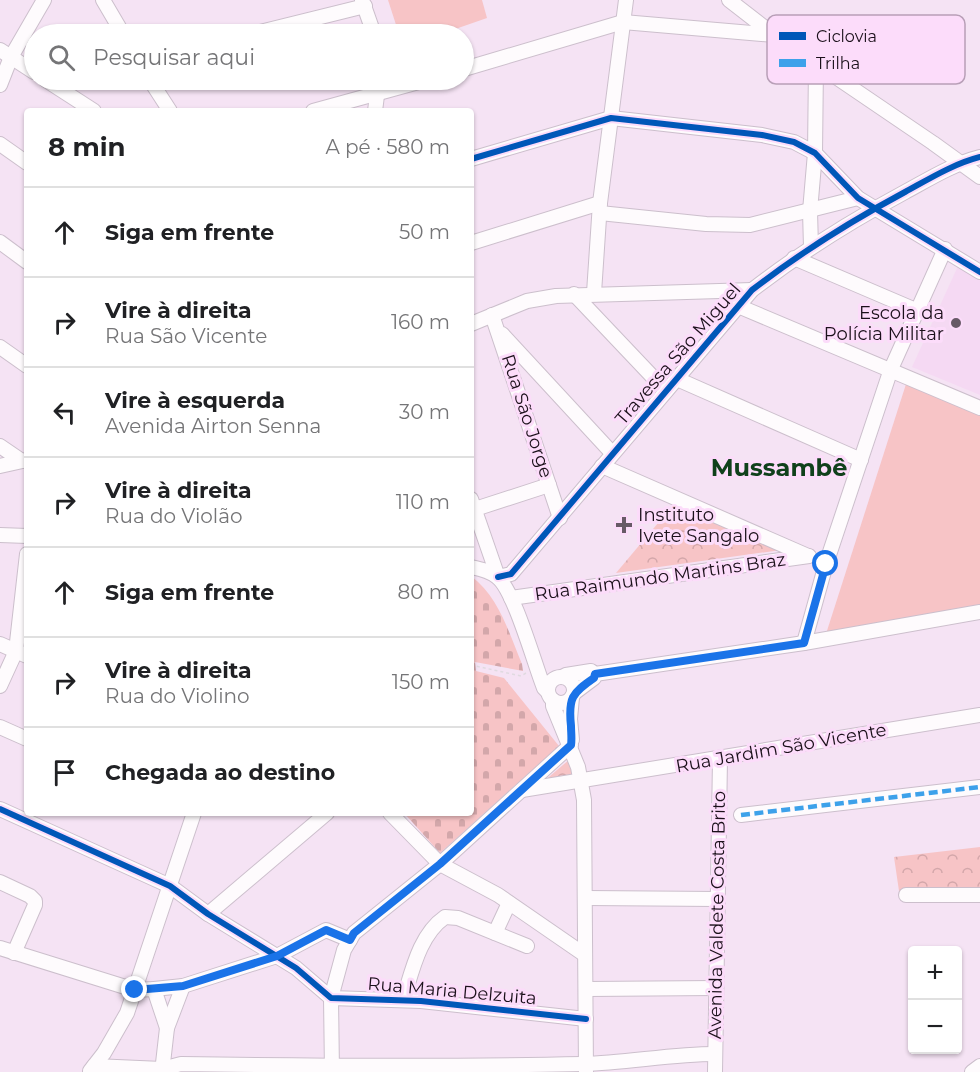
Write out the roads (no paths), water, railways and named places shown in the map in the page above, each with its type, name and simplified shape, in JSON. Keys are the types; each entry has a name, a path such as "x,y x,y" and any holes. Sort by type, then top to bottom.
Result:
{"street":[{"path":"103,0 117,24"},
{"path":"113,16 114,0"},
{"path":"594,293 600,208 626,0"},
{"path":"729,0 767,30"},
{"path":"0,85 6,53 37,2"},
{"path":"288,24 363,3 370,24"},
{"path":"474,66 623,22 767,34"},
{"path":"6,53 24,65"},
{"path":"812,248 810,211 815,153 816,84"},
{"path":"844,84 980,177"},
{"path":"61,90 89,108"},
{"path":"156,90 168,108"},
{"path":"321,108 368,90"},
{"path":"375,108 378,90"},
{"path":"474,158 611,118 762,135 794,142 815,153 858,198 980,272"},
{"path":"0,144 24,162"},
{"name":"Travessa São Miguel","path":"498,577 511,574 752,290 794,258 874,209 959,163 980,157"},
{"path":"474,242 600,208 729,226 750,225 858,198"},
{"path":"0,242 24,260"},
{"path":"804,643 826,564 891,369 945,249"},
{"path":"794,258 918,310"},
{"path":"474,323 527,301 573,294 752,290"},
{"path":"573,294 666,392"},
{"path":"738,306 980,408"},
{"name":"Rua São Jorge","path":"492,315 560,518"},
{"path":"498,330 612,453"},
{"path":"0,347 24,364"},
{"path":"677,380 861,459"},
{"path":"0,446 24,459"},
{"path":"0,466 24,460"},
{"path":"602,466 826,564"},
{"path":"474,504 549,485"},
{"path":"474,507 498,577 511,598 544,688 561,703 570,700 594,678 595,674"},
{"path":"0,535 24,536"},
{"name":"Rua Raimundo Martins Braz","path":"511,598 809,556"},
{"path":"474,568 498,577"},
{"path":"571,745 553,706 550,683 566,675 591,671 595,674 804,643 980,612"},
{"path":"0,687 22,654 24,614"},
{"path":"0,644 22,654"},
{"path":"537,666 559,678 566,678 573,684 570,719 571,745 582,781 586,898 586,1068"},
{"name":"Rua Jardim São Vicente","path":"522,790 980,715"},
{"path":"0,728 24,738"},
{"path":"332,1069 331,998 344,950 354,933 440,864 571,745"},
{"name":"Avenida Valdete Costa Brito","path":"715,1072 720,759"},
{"path":"741,815 980,788"},
{"path":"0,809 170,886 208,914 296,968 331,998"},
{"path":"91,1069 120,1027 135,990 193,816"},
{"path":"208,914 323,816"},
{"path":"393,816 440,864 509,903 585,955"},
{"path":"0,882 35,900 35,905 14,953"},
{"path":"906,895 980,895"},
{"path":"586,898 717,899"},
{"path":"495,933 509,903"},
{"path":"403,1000 421,947 442,919 447,916 458,918 526,946"},
{"path":"0,948 135,990 183,986 277,956 326,930 350,940"},
{"path":"162,1070 167,1028 183,986"},
{"path":"587,989 716,988"},
{"path":"154,989 167,1028"},
{"name":"Rua Maria Delzuita","path":"331,998 403,1000 586,1019"},
{"path":"91,1069 162,1070 181,1064 332,1069 586,1068 677,1055 715,1054"},
{"path":"972,1072 980,1066"}],"place":[{"name":"Escola da Polícia Militar","path":"956,323"},
{"name":"Instituto Ivete Sangalo","path":"624,525"}],"district":[{"name":"Mussambê","path":"779,467"}]}
